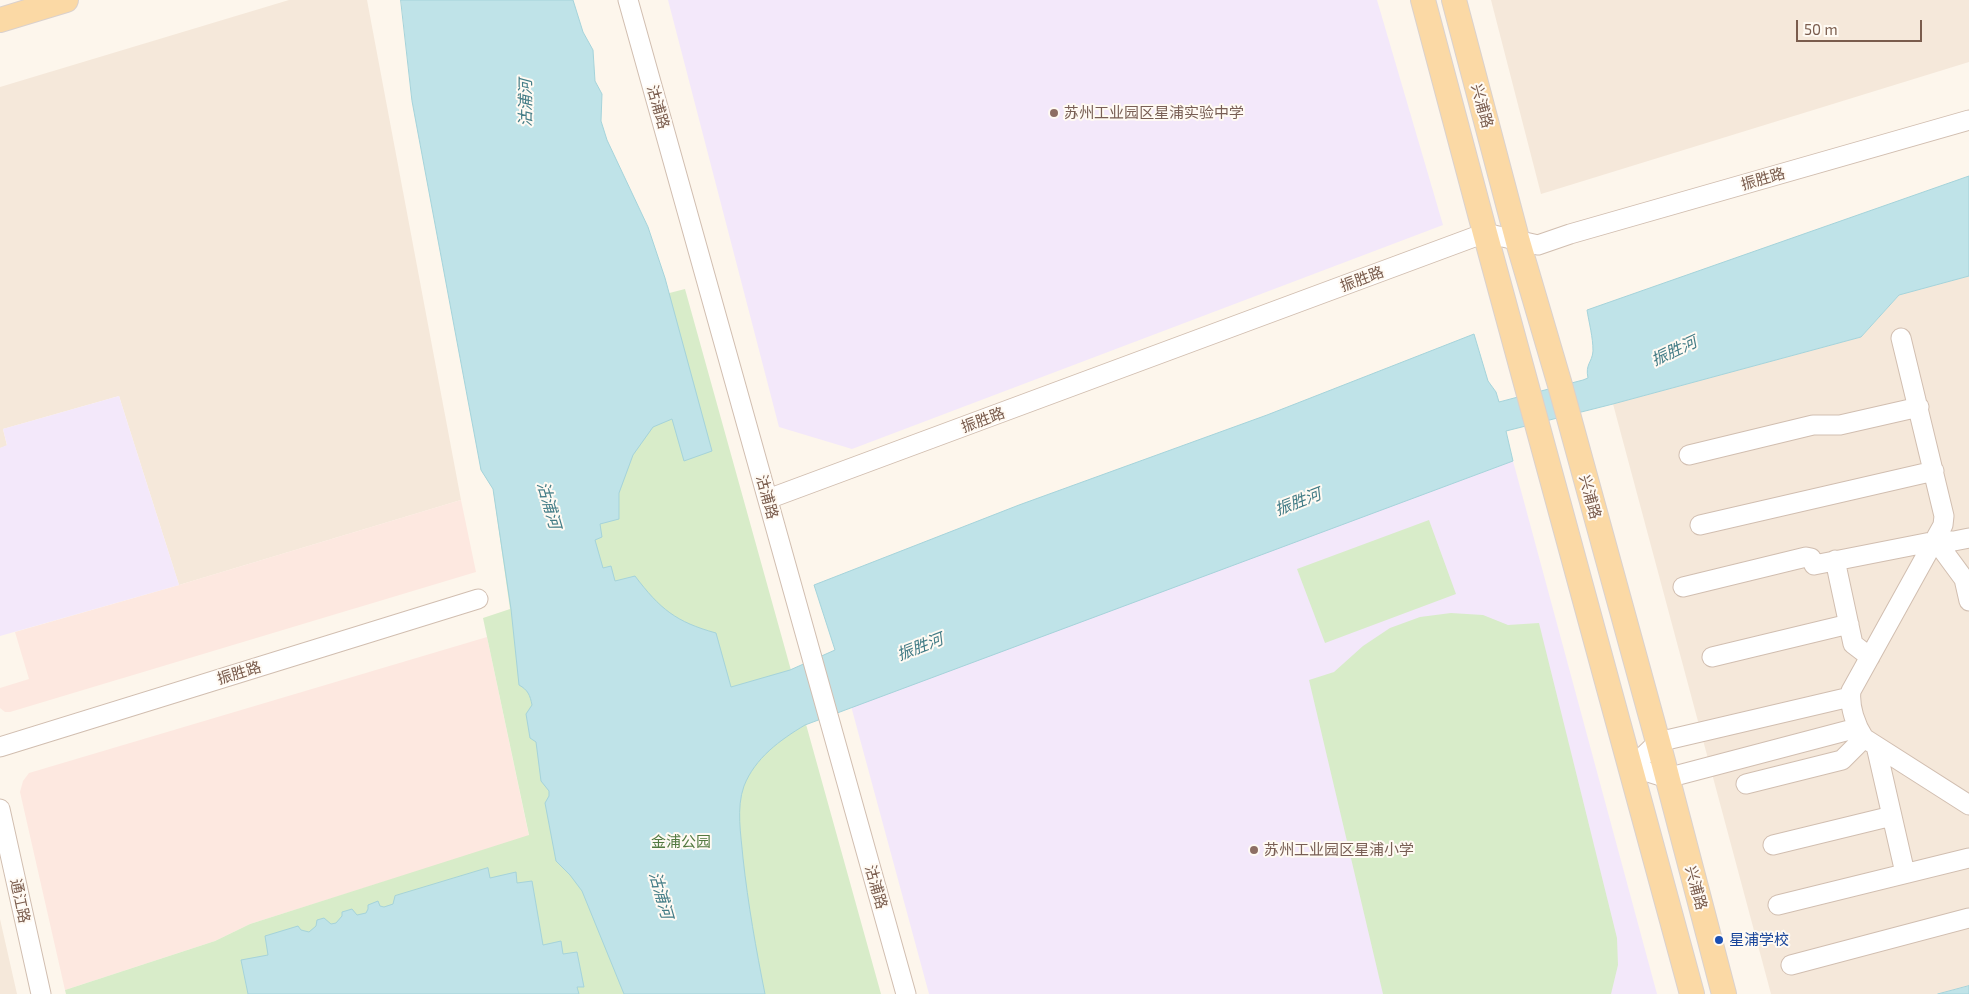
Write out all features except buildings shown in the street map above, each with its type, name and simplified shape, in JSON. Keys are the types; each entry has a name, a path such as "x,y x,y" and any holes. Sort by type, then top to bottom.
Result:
{"main road":[{"path":"0,20 66,0"},
{"name":"兴浦路","path":"1423,0 1484,233 1632,768 1692,994"},
{"name":"兴浦路","path":"1454,0 1518,242 1560,385 1658,742 1724,994"}],"street":[{"name":"沽浦路","path":"628,0 906,994"},
{"name":"振胜路","path":"768,499 1484,233 1538,245 1580,231 1969,120"},
{"path":"1901,338 1934,471 1944,516 1943,526 1870,656 1851,691 1850,697 1892,816 1905,873"},
{"path":"1690,456 1812,425 1840,425 1919,407"},
{"path":"1700,526 1934,471"},
{"path":"1682,587 1806,557 1811,558 1814,564 1936,541 1954,541 1969,538"},
{"path":"1936,541 1966,579 1969,601"},
{"path":"1835,560 1853,644 1870,656"},
{"name":"振胜路","path":"0,747 478,599"},
{"path":"1712,657 1849,624"},
{"path":"1850,697 1658,742 1632,768 1667,778 1866,738 1969,805"},
{"path":"1746,784 1842,760 1866,738"},
{"name":"通江路","path":"0,809 41,994"},
{"path":"1773,845 1892,816"},
{"path":"1778,905 1969,858"},
{"path":"1791,965 1969,918"}],"shaded area":[{"path":"289,0 367,0 461,500 179,585 119,396 3,429 7,446 0,448 0,87"},
{"name":"苏州工业园区星浦实验中学","path":"668,0 1377,0 1443,225 852,449 779,427"},
{"path":"1491,0 1969,0 1969,62 1541,194"},
{"path":"1969,276 1969,986 1938,994 1771,994 1613,404 1861,337 1899,295"},
{"path":"119,396 179,585 0,636 0,448 7,445 3,429"},
{"name":"苏州工业园区星浦小学","path":"1513,461 1657,994 929,994 851,706"},
{"path":"461,500 476,572 10,712 5,712 0,708 0,688 29,679 15,632"},
{"path":"487,637 529,836 250,924 215,941 65,990 20,792 23,781 29,773"},
{"path":"0,919 17,994 0,994"}],"green space":[{"name":"金浦公园","path":"685,289 881,994 66,994 65,990 215,941 250,924 529,835 483,618 510,609 493,489 481,470 459,347"},
{"path":"1429,520 1456,594 1325,643 1297,569"},
{"path":"1451,613 1483,615 1508,625 1539,623 1617,938 1618,965 1611,994 1383,994 1309,680 1334,672 1363,646 1390,628 1420,617"}],"water":[{"path":"401,0 573,0 583,32 593,50 595,81 602,94 601,121 607,140 648,227 665,278 712,451 684,461 672,419 653,427 633,455 619,493 619,519 600,524 602,537 595,540 603,568 611,566 615,581 635,576 661,606 670,613 690,624 716,633 731,687 790,670 835,650 814,585 1019,505 1267,415 1474,334 1488,381 1496,392 1499,402 1583,380 1588,378 1587,370 1593,351 1587,310 1969,176 1969,276 1899,295 1861,337 1506,431 1513,461 805,725 786,737 762,758 744,786 740,803 740,831 745,875 752,926 765,994 624,994 582,891 556,861 545,803 549,796 549,791 541,781 536,742 530,738 526,714 532,705 528,693 519,685 511,609 493,489 481,470 412,101"},
{"path":"488,868 490,878 516,872 517,883 532,881 543,945 561,941 563,954 577,952 584,987 577,987 579,994 248,994 241,960 268,955 265,936 298,926 301,930 309,932 316,926 317,920 324,918 331,924 336,923 342,916 342,912 352,909 357,915 366,913 368,905 378,901 380,906 384,907 393,904 395,896"},
{"path":"1969,986 1969,994 1938,994"}],"place":[{"name":"苏州工业园区星浦实验中学","path":"1054,113"},
{"name":"苏州工业园区星浦小学","path":"1254,850"},
{"name":"星浦学校","path":"1719,940"}],"water label":[{"name":"沽浦河","path":"526,103"},
{"name":"振胜河","path":"1674,351"},
{"name":"振胜河","path":"1298,502"},
{"name":"沽浦河","path":"549,505"},
{"name":"振胜河","path":"920,647"},
{"name":"沽浦河","path":"661,895"}]}
